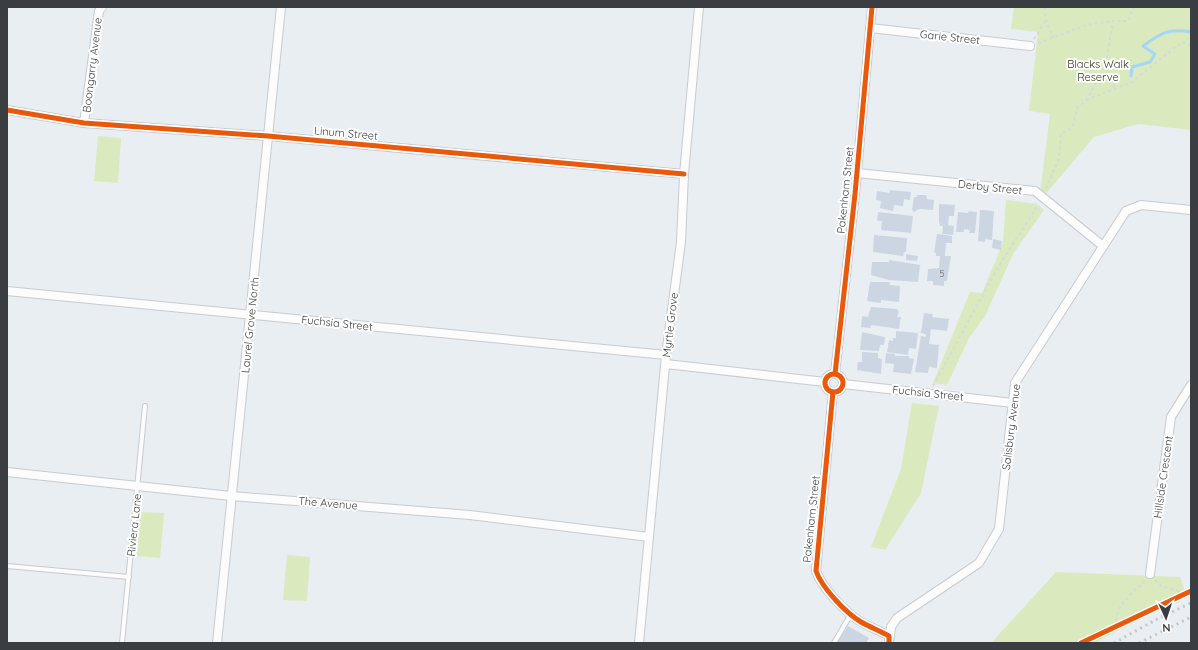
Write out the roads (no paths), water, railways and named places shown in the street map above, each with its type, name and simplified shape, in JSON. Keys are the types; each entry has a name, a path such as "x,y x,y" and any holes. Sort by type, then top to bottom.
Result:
{"street":[{"name":"Boongarry Avenue","path":"84,123 99,11 102,7"},
{"name":"Laurel Grove North","path":"218,643 281,7"},
{"name":"Myrtle Grove","path":"639,643 666,355 681,242 684,174 699,7"},
{"name":"Pakenham Street","path":"835,374 857,173 872,7"},
{"name":"Garie Street","path":"870,28 1030,46"},
{"name":"Linum Street","path":"7,110 84,123 268,136 684,174"},
{"name":"Derby Street","path":"857,173 1035,191 1103,246"},
{"name":"Salisbury Avenue","path":"889,639 892,627 897,618 979,563 999,529 1015,383 1126,211 1141,205 1191,210"},
{"name":"Fuchsia Street","path":"7,291 666,355"},
{"path":"666,364 825,382"},
{"path":"835,374 842,378 843,384 839,391 833,392 827,389 825,382 830,375 835,374"},
{"name":"Fuchsia Street","path":"843,384 1013,403"},
{"name":"Hillside Crescent","path":"1150,573 1171,417 1191,385"},
{"name":"Pakenham Street","path":"833,392 816,571 823,585 852,614 860,621 889,639"},
{"name":"The Avenue","path":"7,472 232,496 470,515 649,537"}],"lane":[{"name":"Riviera Lane","path":"122,643 145,406"},
{"path":"7,566 129,577"},
{"path":"834,643 852,614"}],"waterway":[{"path":"1131,76 1132,67 1150,62 1155,54 1143,46 1160,35 1170,31 1191,32"}],"railway":[{"path":"1114,643 1159,618 1191,603"},
{"path":"1139,643 1191,617"}],"park label":[{"name":"Blacks Walk Reserve","path":"1098,70"}]}
